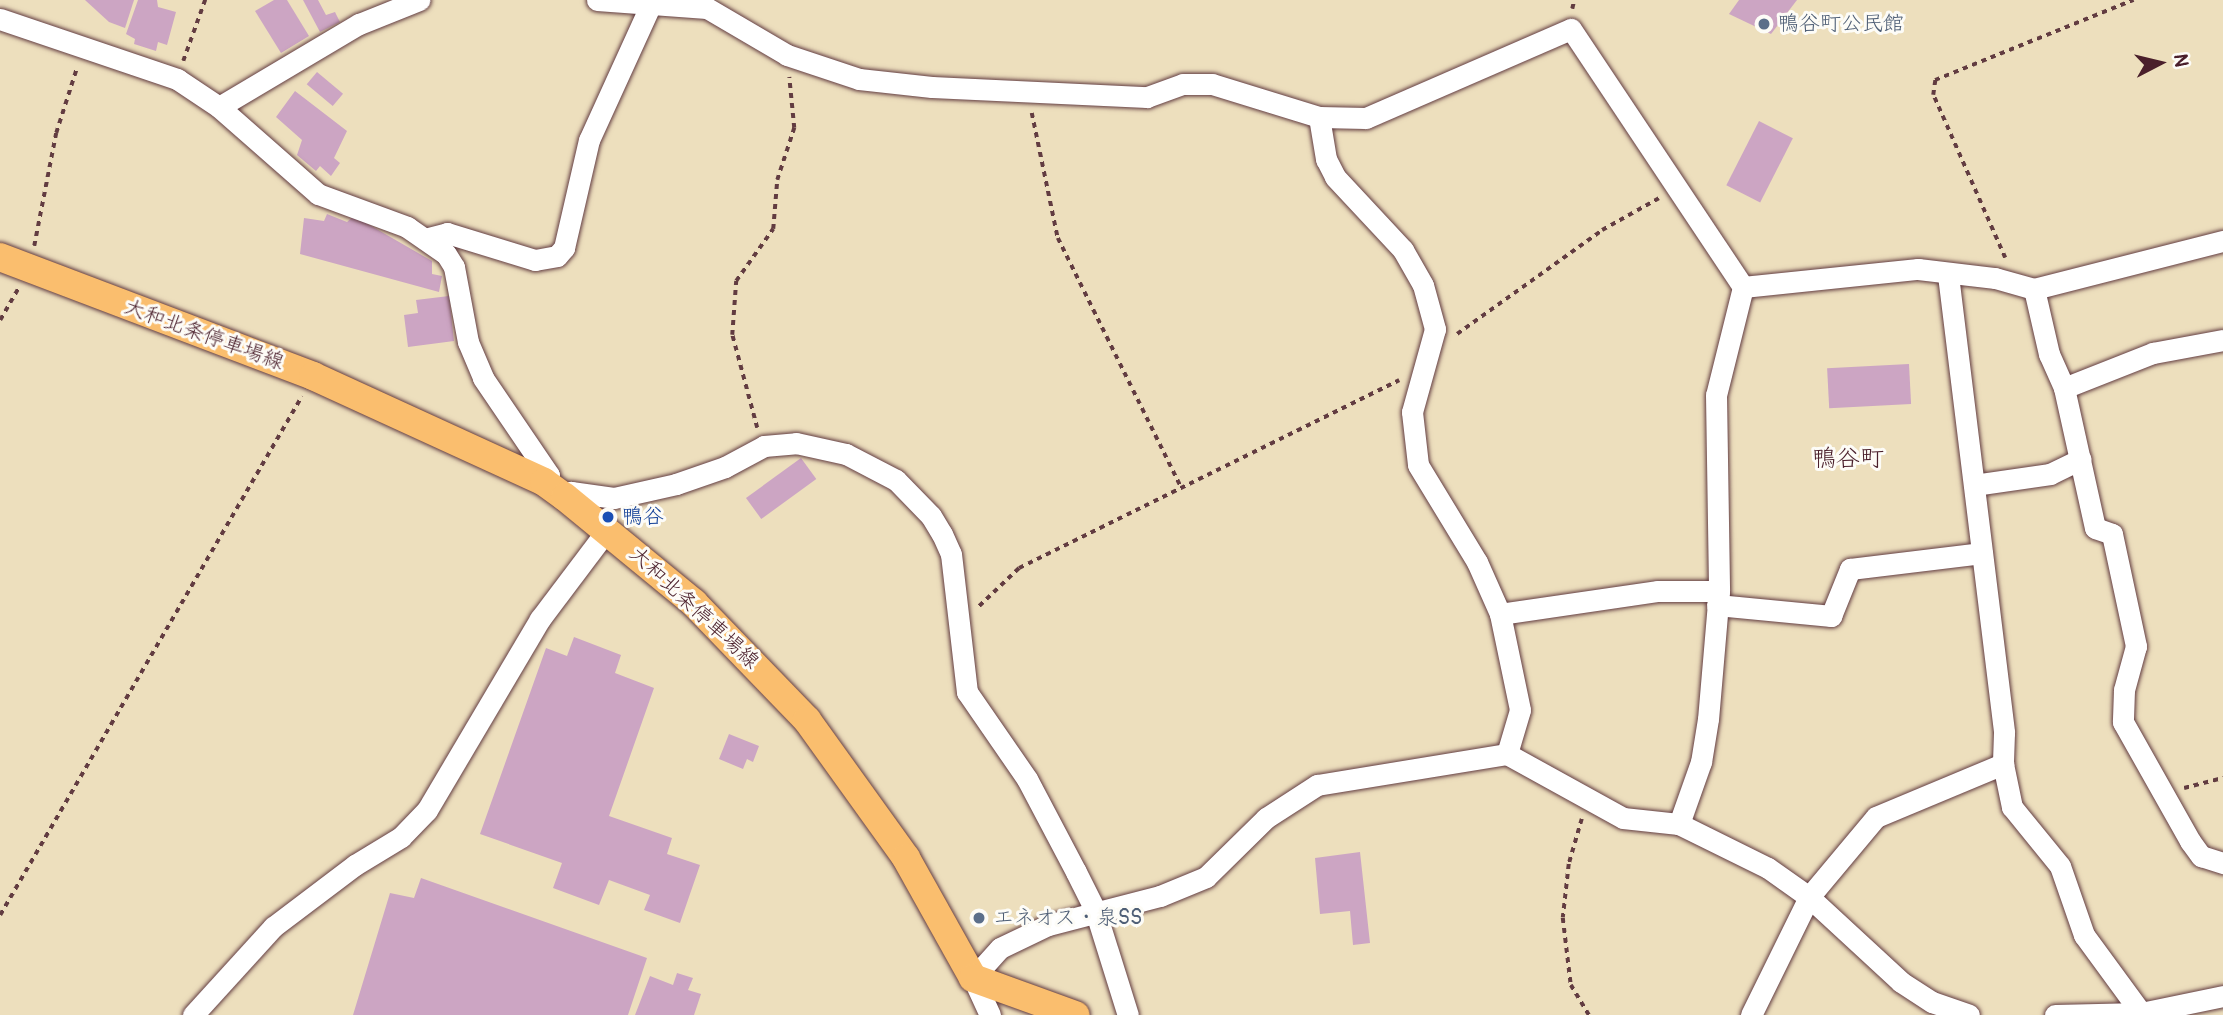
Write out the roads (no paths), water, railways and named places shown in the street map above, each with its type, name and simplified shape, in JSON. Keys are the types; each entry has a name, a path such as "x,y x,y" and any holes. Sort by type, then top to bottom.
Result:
{"main road":[{"name":"大和北条停車場線","path":"0,257 313,376 555,490 694,603 807,720 906,858 973,978"},
{"path":"973,978 1075,1015"}],"street":[{"path":"219,107 359,24 419,0"},
{"path":"597,0 707,8 787,55 859,79 932,87 1026,89 1147,97 1183,84 1212,84 1319,117 1366,118 1571,29 1743,287 1716,394 1718,598 1702,751 1679,824"},
{"path":"425,239 447,233 535,260 557,256 564,248 589,140 651,4"},
{"path":"0,19 177,79 219,107 318,194 408,227 425,239 454,267 468,342 483,378 549,475 555,490 614,498 676,484 725,467 764,446 796,443 827,448 866,463 896,481 931,516 951,554 965,684 972,703 1027,779 1095,910 1128,1015"},
{"path":"1319,117 1326,159 1335,177 1403,250 1423,285 1435,329 1430,355 1412,412 1418,465 1477,562 1500,614 1520,710 1507,754"},
{"path":"1743,287 1918,269 1948,275 1994,278 2024,287 2223,241"},
{"path":"1948,275 2004,733 2003,764 2012,807 2060,866 2084,934 2141,1013"},
{"path":"2024,287 2064,388 2095,528 2112,534 2136,646 2124,690 2123,722 2201,856 2223,863"},
{"path":"2064,388 2153,353 2223,340"},
{"path":"1973,485 2050,474 2081,459"},
{"path":"193,1015 273,927 355,865 401,837 426,810 540,619 607,530"},
{"path":"1500,614 1658,591 1831,617 1850,569 1982,553"},
{"path":"990,1015 973,978 1000,948 1048,925 1095,910 1160,896 1206,877 1266,818 1317,785 1507,754 1623,818 1679,824 1768,868 1810,897 1901,982 1932,1002 1969,1015"},
{"path":"1751,1015 1810,897 1876,817 2003,764"},
{"path":"2055,1015 2141,1013 2223,996"}],"place":[{"name":"鴨谷町公民館","path":"1764,24"},
{"name":"鴨谷","path":"608,517"},
{"name":"エネオス・泉SS","path":"979,918"}],"district":[{"name":"鴨谷町","path":"1848,459"}]}
